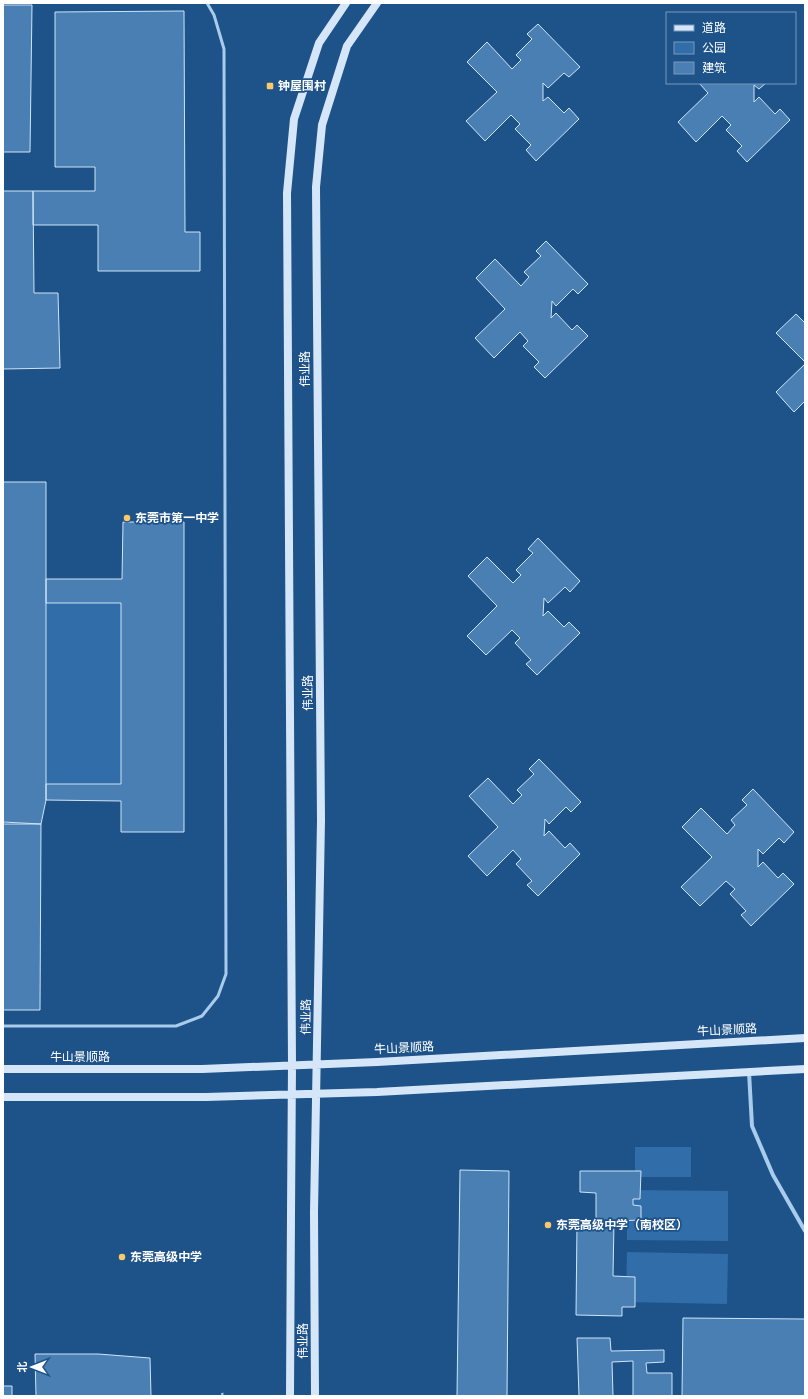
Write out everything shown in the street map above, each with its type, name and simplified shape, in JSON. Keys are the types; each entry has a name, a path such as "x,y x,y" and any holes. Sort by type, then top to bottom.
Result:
{"street":[{"name":"伟业路","path":"290,1396 292,1065 287,193 294,119 319,43 346,3"},
{"name":"伟业路","path":"315,1396 314,1212 321,820 316,187 322,126 347,46 377,3"},
{"name":"牛山景顺路","path":"3,1069 202,1069 805,1038"},
{"path":"3,1097 206,1097 377,1092 805,1069"},
{"path":"749,1072 752,1126 773,1175 805,1231"}],"lane":[{"path":"3,1026 176,1026 202,1016 218,996 226,974 224,49 214,15 207,3"}],"green space":[{"path":"46,603 121,603 121,784 46,784"},
{"path":"635,1147 691,1147 691,1177 635,1177"},
{"path":"627,1190 728,1191 728,1241 627,1240"},
{"path":"627,1252 728,1254 727,1304 626,1302"}],"building":[{"path":"3,5 32,5 30,152 3,152"},
{"path":"184,11 185,232 200,232 200,271 98,271 98,225 33,225 33,191 95,191 95,167 55,167 55,12"},
{"path":"538,24 580,67 569,77 564,73 548,88 543,83 543,101 548,97 564,113 569,108 579,119 536,161 526,150 531,145 515,129 520,124 511,115 485,141 466,121 497,92 467,62 487,42 512,69 521,60 516,55 532,39 527,34"},
{"path":"700,84 765,84 759,89 754,85 754,102 759,97 775,114 780,109 790,120 747,162 737,151 742,146 726,130 731,125 722,116 696,142 678,122 708,93"},
{"path":"3,191 33,191 34,293 58,293 60,368 3,369"},
{"path":"546,241 588,284 578,294 573,289 556,306 552,301 551,318 556,313 572,330 577,325 588,336 545,378 534,367 539,362 523,346 528,341 520,332 494,358 475,338 505,309 476,278 495,259 521,286 529,277 524,272 541,256 536,251"},
{"path":"796,314 805,323 805,362 776,333"},
{"path":"805,364 805,401 794,412 776,392"},
{"path":"3,482 46,482 46,800 41,824 3,822"},
{"path":"123,522 184,522 184,832 121,832 121,801 46,800 46,784 121,784 121,603 46,603 46,579 122,579"},
{"path":"538,538 580,581 570,592 565,587 548,603 544,598 543,616 548,611 564,627 569,622 580,633 537,675 526,664 531,660 515,643 520,638 512,630 486,655 467,636 497,606 468,576 487,557 513,583 521,575 516,570 533,553 528,549"},
{"path":"539,759 581,802 571,812 566,807 549,824 545,819 544,836 549,831 565,848 570,843 580,854 538,896 527,885 532,881 516,864 521,859 513,850 487,876 468,856 498,827 469,796 488,778 513,804 522,795 517,790 534,774 529,769"},
{"path":"753,789 794,832 784,843 779,838 763,854 758,849 758,867 763,862 778,878 783,873 794,884 751,926 741,915 746,911 730,894 735,889 726,881 700,906 681,887 712,857 682,827 701,808 727,834 735,825 731,820 747,805 742,800"},
{"path":"3,824 41,824 40,1010 3,1010"},
{"path":"460,1170 509,1171 507,1396 457,1396"},
{"path":"580,1171 641,1171 640,1199 633,1199 633,1205 641,1206 641,1220 614,1221 613,1276 635,1277 635,1307 622,1307 622,1316 576,1315 577,1223 596,1224 596,1193 580,1192"},
{"path":"683,1318 805,1319 805,1396 682,1396"},
{"path":"577,1338 610,1338 611,1351 664,1350 664,1362 646,1363 647,1373 672,1373 672,1396 633,1396 633,1361 612,1362 613,1396 579,1396"},
{"path":"35,1354 98,1354 150,1358 151,1396 36,1396"},
{"path":"3,1386 12,1386 12,1396 3,1396"}],"place":[{"name":"钟屋围村","path":"270,86"},
{"name":"东莞市第一中学","path":"127,518"},
{"name":"东莞高级中学（南校区）","path":"548,1225"},
{"name":"东莞高级中学","path":"122,1257"}]}
